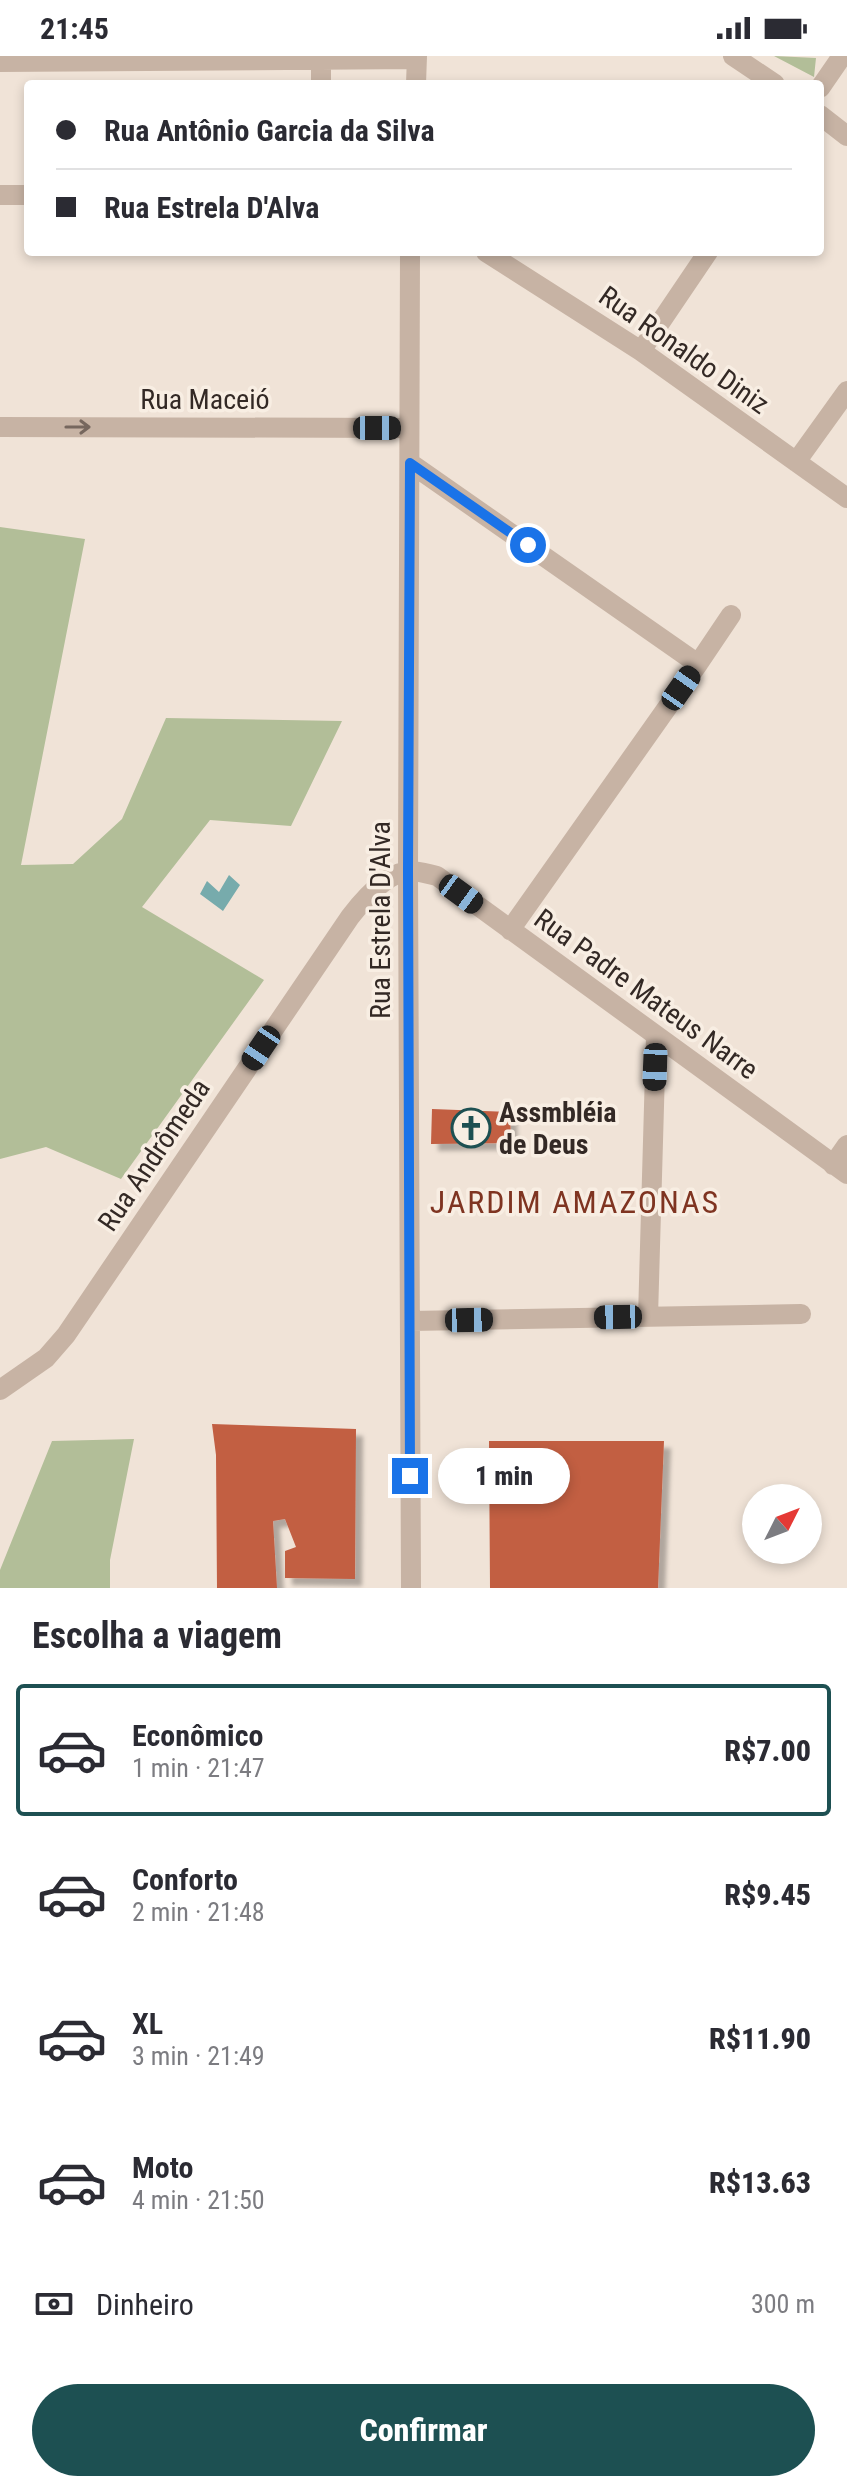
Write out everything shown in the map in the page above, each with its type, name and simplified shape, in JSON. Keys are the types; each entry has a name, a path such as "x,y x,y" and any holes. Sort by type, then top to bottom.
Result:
{"street":[{"path":"733,56 769,80"},
{"path":"0,62 417,57 416,80"},
{"path":"824,83 844,57"},
{"path":"321,60 321,80"},
{"path":"824,118 847,136"},
{"path":"0,195 24,195"},
{"name":"Rua Estrela D'Alva","path":"410,256 408,871 411,1588"},
{"name":"Rua Ronaldo Diniz","path":"492,256 641,351 847,498"},
{"path":"641,351 705,256"},
{"path":"796,462 847,391"},
{"name":"Rua Maceió","path":"0,427 409,428"},
{"path":"410,463 698,664"},
{"path":"510,930 731,615"},
{"name":"Rua Padre Mateus Narre","path":"408,871 437,876 840,1170"},
{"name":"Rua Andrômeda","path":"0,1390 46,1358 66,1335 350,917 381,884 408,871"},
{"path":"648,1317 656,1036"},
{"path":"840,1170 847,1145"},
{"path":"410,1321 801,1314"}],"green space":[{"path":"774,56 816,58 814,77"},
{"path":"0,527 85,539 21,865 73,864 122,819 166,718 342,721 291,826 210,820 142,907 264,980 121,1179 46,1147 0,1159"},
{"path":"134,1439 110,1560 110,1588 0,1588 0,1570 52,1441"}],"water":[{"path":"229,875 240,885 223,911 200,894 207,881 219,892"}],"building":[{"name":"Assmbléia de Deus","path":"432,1109 510,1112 511,1143 431,1144"},
{"path":"212,1424 356,1429 355,1579 285,1578 285,1551 296,1547 285,1519 273,1521 277,1588 217,1588 216,1455"},
{"path":"489,1441 664,1441 658,1588 490,1588"}],"place":[{"name":"Assmbléia de Deus","path":"471,1128"}],"district":[{"name":"JARDIM AMAZONAS","path":"575,1202"}],"route":[{"path":"410,1476 410,463 528,545"}]}
